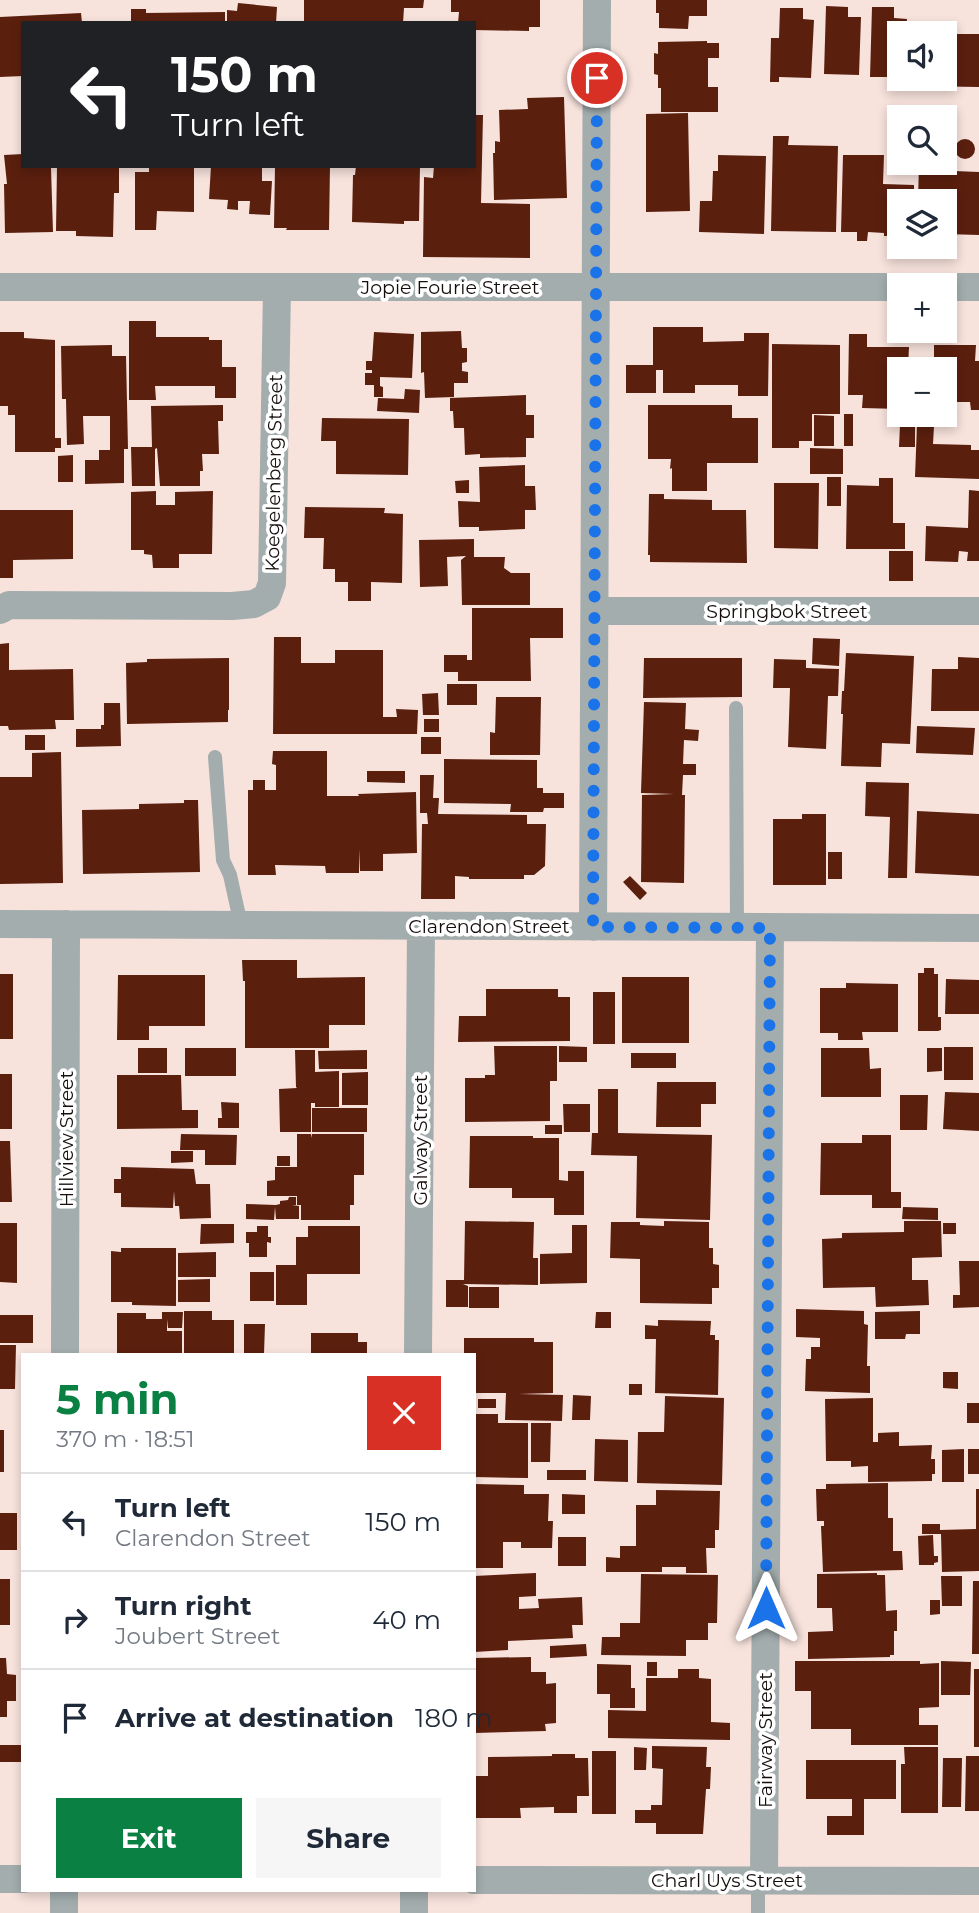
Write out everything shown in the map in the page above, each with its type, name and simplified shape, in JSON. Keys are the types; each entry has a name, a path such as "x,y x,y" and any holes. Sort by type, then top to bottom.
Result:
{"street":[{"path":"593,927 597,0"},
{"name":"Jopie Fourie Street","path":"0,287 887,287"},
{"path":"957,287 979,287"},
{"name":"Koegelenberg Street","path":"0,610 9,605 232,606 254,604 267,597 272,583 276,288"},
{"name":"Springbok Street","path":"594,611 979,611"},
{"name":"Clarendon Street","path":"0,924 979,929"},
{"name":"Hillview Street","path":"65,1353 66,924"},
{"name":"Galway Street","path":"418,1353 421,926"},
{"name":"Fairway Street","path":"761,1880 770,928"},
{"path":"0,1879 21,1879"},
{"name":"Charl Uys Street","path":"476,1880 979,1881"},
{"path":"64,1892 64,1913"},
{"path":"414,1892 414,1913"}],"lane":[{"path":"736,708 737,927"},
{"path":"215,757 223,860 230,875 241,925"},
{"path":"758,1913 761,1880"}],"building":[{"path":"304,0 424,0 423,8 404,8 403,21 304,21"},
{"path":"451,0 540,0 540,27 529,27 529,31 476,30 476,21 458,21 459,12 451,12"},
{"path":"656,0 707,0 707,16 689,16 688,29 659,28"},
{"path":"238,3 277,7 276,21 227,21 227,10 237,11"},
{"path":"826,6 848,7 848,17 861,17 859,75 824,74"},
{"path":"872,7 894,7 894,18 907,21 887,21 887,77 870,77"},
{"path":"780,8 803,8 803,19 814,20 811,78 779,77 779,82 770,82 771,38 779,38"},
{"path":"131,9 146,9 146,13 225,12 225,21 131,21"},
{"path":"81,13 82,21 21,21 21,76 0,77 0,17"},
{"path":"957,34 979,34 979,87 957,87"},
{"path":"658,42 719,43 719,58 708,58 708,87 718,87 718,112 661,112 661,88 658,88 658,75 654,74 654,53 658,54"},
{"path":"564,97 567,198 494,200 493,153 495,141 500,142 499,110 528,109 527,98"},
{"path":"688,113 690,211 646,212 646,114"},
{"path":"476,115 483,115 481,203 530,204 530,258 423,257 424,177 433,178 434,168 476,168"},
{"path":"773,136 789,136 788,145 838,146 836,232 771,231"},
{"path":"961,140 969,140 974,145 974,153 969,158 961,158 957,154 957,144"},
{"path":"21,154 21,168 51,168 53,232 5,233 4,184 7,184 4,155"},
{"path":"718,155 766,156 764,234 699,232 700,201 712,201 713,171 718,171"},
{"path":"843,155 884,155 883,184 914,185 914,189 887,189 887,236 884,236 884,233 868,232 867,241 857,241 857,232 841,232"},
{"path":"57,168 119,168 119,193 114,193 113,237 76,236 76,231 56,231"},
{"path":"149,168 194,168 194,212 157,211 156,230 135,230 135,172 149,172"},
{"path":"211,168 262,168 262,181 272,181 270,215 249,214 250,201 238,201 238,210 227,209 228,200 209,199"},
{"path":"275,168 330,168 329,230 274,228"},
{"path":"356,168 420,168 419,221 404,221 404,224 352,222"},
{"path":"979,172 979,235 957,234 957,189 918,189 919,175"},
{"path":"129,321 156,321 156,337 209,337 209,340 222,340 222,367 236,367 236,398 215,398 215,386 155,386 156,400 129,400"},
{"path":"653,327 703,327 703,342 744,341 744,333 769,333 768,396 738,396 738,385 695,385 695,393 663,393 663,370 656,370 656,393 626,393 626,365 653,365"},
{"path":"461,331 462,348 467,348 467,362 462,363 462,371 468,372 468,383 454,383 454,397 425,398 424,372 421,373 421,332"},
{"path":"0,332 24,332 24,338 55,340 55,438 61,438 61,448 55,448 55,452 15,452 15,415 8,415 8,406 0,406"},
{"path":"374,332 414,334 412,378 380,377 383,397 374,397 374,385 365,385 365,373 372,373 372,370 366,370 366,361 372,361"},
{"path":"849,334 867,334 867,347 909,347 909,357 887,357 887,409 862,408 863,395 848,395"},
{"path":"772,344 840,345 840,414 812,414 812,441 799,441 799,448 772,448"},
{"path":"112,345 112,356 126,356 128,449 124,449 124,483 85,484 85,460 99,460 99,450 110,450 110,416 83,416 84,444 67,445 66,399 62,399 61,346"},
{"path":"934,345 976,345 975,361 979,361 979,410 971,410 970,402 957,402 957,357 934,357"},
{"path":"405,389 420,390 419,413 377,411 378,398 404,399"},
{"path":"526,395 526,415 534,415 534,438 526,438 526,457 480,458 480,454 465,455 464,428 454,428 450,398"},
{"path":"223,405 223,421 218,421 219,454 202,454 200,486 160,486 157,448 155,486 132,486 131,447 152,447 151,406"},
{"path":"648,405 732,405 732,418 758,418 758,463 707,463 707,491 672,491 671,459 648,459"},
{"path":"844,414 853,414 853,446 844,446"},
{"path":"814,415 834,416 834,446 814,446"},
{"path":"322,418 409,419 408,475 336,474 336,441 321,441"},
{"path":"900,427 915,427 915,447 899,447"},
{"path":"917,427 934,427 933,444 971,445 971,450 979,450 979,479 915,477"},
{"path":"810,448 843,449 843,474 810,474"},
{"path":"73,455 73,482 58,482 58,456"},
{"path":"525,465 525,486 535,486 536,510 525,510 525,529 479,531 479,527 459,527 458,501 480,502 479,467"},
{"path":"827,477 841,477 841,506 827,506"},
{"path":"879,478 893,478 893,523 905,523 905,549 846,549 847,485 879,486"},
{"path":"469,480 469,493 456,493 455,481"},
{"path":"774,483 819,483 818,549 774,548"},
{"path":"969,490 979,491 979,561 967,561 968,552 959,551 958,562 925,561 926,526 968,528"},
{"path":"156,491 156,505 175,505 175,492 213,491 212,554 179,554 179,568 153,568 152,555 144,554 144,550 131,550 131,492"},
{"path":"649,494 664,494 664,499 712,500 712,510 746,510 747,563 650,562"},
{"path":"305,507 385,508 384,513 403,514 402,583 371,582 371,601 348,601 348,582 335,582 335,569 323,569 324,538 304,538"},
{"path":"0,510 73,510 73,559 13,560 13,578 0,578"},
{"path":"474,539 474,557 505,557 504,568 511,573 530,573 530,605 462,605 461,560 466,556 447,557 448,586 420,587 419,540"},
{"path":"889,551 913,551 913,581 889,581"},
{"path":"472,608 563,608 563,638 530,638 531,681 458,681 458,672 444,672 444,655 467,655 467,660 472,660"},
{"path":"274,637 301,637 301,663 335,663 335,650 383,650 383,717 397,717 396,709 418,710 417,734 273,734"},
{"path":"813,638 840,639 839,666 812,664"},
{"path":"9,643 9,670 73,669 74,720 55,720 56,729 9,730 8,726 0,726 0,644"},
{"path":"846,653 914,656 910,744 882,743 881,767 841,766 842,691"},
{"path":"958,657 979,658 979,711 931,711 932,669 958,669"},
{"path":"229,658 228,722 127,724 126,663 147,662 147,659"},
{"path":"644,658 742,658 742,697 643,698"},
{"path":"774,659 806,660 806,668 839,669 838,696 828,696 826,749 788,747 790,688 773,688"},
{"path":"447,684 477,684 477,705 447,705"},
{"path":"438,693 439,715 423,715 422,694"},
{"path":"496,697 541,697 540,755 490,755 490,732 495,733"},
{"path":"644,702 686,703 685,729 699,730 698,741 684,740 683,764 696,764 696,775 683,775 684,883 641,882 642,795 674,794 641,793"},
{"path":"104,703 120,703 121,746 76,747 76,729 101,729 101,725 104,725"},
{"path":"424,719 439,719 439,732 424,732"},
{"path":"917,726 975,728 973,755 916,753"},
{"path":"25,735 45,735 45,750 25,750"},
{"path":"421,737 441,737 441,754 421,754"},
{"path":"273,751 327,751 327,796 416,792 417,853 383,854 383,871 360,871 359,849 359,873 326,873 325,866 275,865 276,875 248,875 248,790 253,790 253,780 265,780 265,790 276,790"},
{"path":"61,752 63,883 0,884 0,777 32,777 32,753"},
{"path":"444,759 537,760 537,788 543,788 543,793 564,793 564,808 544,808 543,812 510,812 511,804 444,803"},
{"path":"367,771 405,771 405,783 367,782"},
{"path":"420,775 434,775 433,798 439,798 438,814 527,815 527,824 546,824 545,866 534,875 524,875 524,879 469,879 455,876 455,899 421,899 422,824 428,824 427,813 420,813"},
{"path":"866,782 909,783 907,878 888,878 890,817 865,816"},
{"path":"184,800 198,800 200,872 83,874 82,810 139,809 139,804 184,803"},
{"path":"917,811 979,814 979,876 915,873"},
{"path":"802,814 826,814 826,885 773,885 773,819 802,819"},
{"path":"828,852 842,852 842,879 828,879"},
{"path":"630,876 647,893 640,900 623,882"},
{"path":"242,960 297,960 297,978 365,977 365,1025 329,1025 329,1048 245,1048 245,981"},
{"path":"924,968 934,968 934,974 938,974 938,1017 941,1017 941,1030 938,1031 918,1031 918,973 924,973"},
{"path":"0,974 13,974 13,1039 0,1039"},
{"path":"118,975 205,975 205,1026 149,1026 149,1040 117,1040"},
{"path":"622,977 689,977 689,1043 622,1043"},
{"path":"946,979 979,980 979,1014 945,1014"},
{"path":"846,983 898,984 898,1032 862,1032 863,1040 838,1040 838,1033 820,1033 820,988 846,988"},
{"path":"486,989 558,989 558,997 570,997 570,1041 458,1042 459,1016 486,1016"},
{"path":"593,992 615,992 615,1044 593,1044"},
{"path":"494,1046 557,1046 557,1081 550,1081 550,1121 465,1122 465,1078 495,1075"},
{"path":"559,1046 587,1047 587,1062 559,1062"},
{"path":"944,1047 973,1047 973,1080 944,1080"},
{"path":"138,1048 167,1048 167,1073 138,1073"},
{"path":"185,1048 236,1048 236,1076 185,1076"},
{"path":"821,1048 869,1048 870,1069 881,1068 881,1097 821,1097"},
{"path":"927,1048 942,1048 942,1071 927,1072"},
{"path":"295,1050 315,1050 315,1072 339,1071 339,1107 315,1107 315,1103 311,1103 311,1132 280,1132 279,1089 297,1088"},
{"path":"367,1050 367,1069 319,1069 318,1051"},
{"path":"631,1053 676,1053 676,1068 631,1068"},
{"path":"368,1072 368,1105 342,1105 342,1073"},
{"path":"0,1074 12,1074 12,1129 0,1129"},
{"path":"117,1075 181,1075 182,1110 198,1110 198,1128 117,1129"},
{"path":"657,1082 716,1082 716,1104 701,1104 701,1127 656,1127"},
{"path":"598,1089 618,1089 618,1133 712,1135 710,1220 636,1218 637,1156 591,1155 592,1133 598,1133"},
{"path":"945,1092 979,1093 979,1131 943,1129"},
{"path":"900,1095 928,1095 927,1130 900,1130"},
{"path":"221,1102 239,1103 239,1128 218,1128 218,1118 222,1118"},
{"path":"563,1104 590,1104 590,1132 564,1132"},
{"path":"312,1108 367,1108 367,1132 312,1132"},
{"path":"545,1125 562,1125 562,1134 545,1134"},
{"path":"181,1134 237,1135 236,1165 205,1165 205,1150 180,1150"},
{"path":"297,1134 311,1134 311,1138 312,1134 364,1134 364,1175 354,1175 354,1205 350,1205 350,1220 301,1220 301,1205 297,1205 297,1196 267,1196 267,1181 275,1180 275,1167 297,1167"},
{"path":"862,1135 891,1135 891,1192 901,1192 901,1208 872,1208 872,1195 820,1195 821,1143 862,1143"},
{"path":"470,1136 559,1138 559,1180 568,1181 568,1171 584,1171 584,1215 554,1215 554,1198 512,1198 512,1188 469,1188"},
{"path":"0,1141 10,1141 12,1202 0,1202"},
{"path":"171,1151 193,1151 193,1162 171,1163"},
{"path":"277,1156 290,1156 290,1166 277,1166"},
{"path":"121,1167 194,1169 196,1184 210,1184 211,1218 180,1219 179,1206 175,1206 174,1191 173,1208 121,1207 121,1193 114,1193 114,1179 121,1179"},
{"path":"289,1197 296,1197 296,1205 292,1205 299,1206 299,1219 276,1219 275,1207 274,1220 246,1219 246,1204 276,1205"},
{"path":"903,1207 938,1208 938,1220 902,1219"},
{"path":"465,1221 534,1222 533,1258 538,1258 538,1285 463,1284 468,1286 468,1307 446,1307 446,1280 464,1280"},
{"path":"664,1221 709,1222 709,1248 713,1248 713,1264 719,1265 719,1288 712,1288 712,1304 640,1303 640,1259 610,1258 611,1222 640,1222 640,1225 664,1226"},
{"path":"904,1221 941,1221 942,1257 912,1258 912,1280 928,1280 929,1305 876,1307 875,1287 823,1288 822,1239 842,1238 842,1233 904,1232"},
{"path":"0,1223 17,1223 17,1283 0,1282"},
{"path":"943,1223 956,1223 956,1234 943,1234"},
{"path":"201,1224 234,1224 234,1243 200,1244"},
{"path":"572,1225 587,1225 587,1283 540,1284 540,1254 572,1253"},
{"path":"257,1226 268,1226 271,1243 267,1242 267,1257 249,1257 246,1232 257,1232"},
{"path":"308,1226 360,1226 360,1274 307,1274 307,1305 276,1305 276,1265 296,1265 296,1237 308,1237"},
{"path":"121,1248 176,1248 176,1306 111,1302 111,1251 121,1252"},
{"path":"216,1252 216,1277 178,1277 178,1253"},
{"path":"959,1261 979,1261 979,1307 953,1308 953,1295 960,1295"},
{"path":"250,1272 274,1272 274,1301 250,1301"},
{"path":"210,1279 210,1302 178,1302 178,1280"},
{"path":"469,1287 499,1287 499,1308 469,1308"},
{"path":"796,1309 864,1311 864,1324 868,1325 867,1366 870,1366 870,1393 805,1391 806,1359 811,1359 811,1347 820,1347 820,1338 796,1337"},
{"path":"184,1311 212,1311 212,1320 234,1320 234,1353 184,1353"},
{"path":"920,1311 920,1334 906,1334 905,1339 875,1339 875,1312"},
{"path":"162,1312 183,1312 182,1328 168,1328 167,1319 167,1331 182,1331 182,1353 117,1353 117,1313 146,1313 146,1319 162,1319"},
{"path":"596,1312 611,1312 611,1328 595,1328"},
{"path":"0,1315 33,1315 33,1343 0,1343"},
{"path":"658,1320 711,1321 710,1335 715,1335 715,1340 719,1340 718,1395 655,1393 656,1339 645,1339 645,1325 658,1326"},
{"path":"244,1324 265,1324 264,1353 244,1353"},
{"path":"311,1333 358,1333 358,1342 367,1342 367,1353 311,1353"},
{"path":"464,1338 534,1338 534,1342 553,1342 553,1393 519,1394 563,1395 562,1421 505,1420 506,1393 476,1393 476,1353 464,1353"},
{"path":"0,1345 16,1345 15,1389 0,1389"},
{"path":"943,1372 958,1372 958,1389 943,1388"},
{"path":"629,1384 642,1384 642,1395 629,1395"},
{"path":"573,1395 591,1396 590,1420 572,1420"},
{"path":"665,1396 724,1398 722,1485 637,1483 638,1432 664,1432"},
{"path":"873,1398 873,1442 878,1442 878,1433 899,1432 899,1446 932,1445 931,1459 935,1459 935,1474 932,1474 932,1481 868,1482 868,1466 851,1467 851,1461 826,1461 825,1399"},
{"path":"478,1399 496,1399 496,1408 478,1408"},
{"path":"967,1403 979,1403 979,1423 967,1423"},
{"path":"476,1414 498,1414 498,1423 528,1423 528,1478 476,1477"},
{"path":"531,1423 551,1423 550,1462 531,1462"},
{"path":"0,1430 4,1430 4,1472 0,1472"},
{"path":"595,1439 628,1440 628,1482 594,1481"},
{"path":"964,1449 964,1482 942,1482 942,1450"},
{"path":"968,1449 979,1449 979,1474 968,1474"},
{"path":"547,1470 586,1470 586,1480 547,1480"},
{"path":"888,1483 888,1518 893,1518 893,1551 902,1551 903,1570 823,1572 821,1526 824,1526 824,1521 817,1521 816,1489 826,1489 826,1484"},
{"path":"476,1484 524,1485 524,1494 549,1494 548,1521 553,1521 552,1548 521,1548 521,1542 503,1542 503,1568 476,1568"},
{"path":"976,1489 979,1489 979,1571 942,1572 941,1534 922,1534 922,1524 940,1524 940,1530 976,1529"},
{"path":"656,1490 720,1491 719,1530 715,1530 715,1548 706,1548 707,1573 686,1573 686,1567 662,1567 662,1572 606,1572 606,1557 620,1558 620,1546 636,1546 636,1505 656,1505"},
{"path":"562,1494 585,1495 585,1514 562,1514"},
{"path":"0,1513 17,1513 17,1550 0,1550"},
{"path":"933,1535 934,1556 938,1556 938,1562 934,1565 919,1565 918,1536"},
{"path":"558,1537 586,1537 586,1566 558,1566"},
{"path":"536,1573 536,1596 519,1597 519,1609 539,1608 538,1599 582,1597 583,1625 572,1625 573,1638 508,1641 508,1650 476,1652 476,1576"},
{"path":"641,1574 718,1575 717,1623 708,1623 708,1640 686,1640 686,1656 601,1655 602,1637 620,1637 620,1623 640,1623"},
{"path":"817,1574 885,1575 886,1611 897,1610 894,1655 808,1659 808,1632 833,1631 832,1608 817,1608"},
{"path":"941,1576 962,1576 962,1606 942,1606"},
{"path":"0,1579 10,1579 10,1625 0,1625"},
{"path":"973,1581 979,1581 979,1654 972,1654"},
{"path":"930,1600 940,1600 940,1614 930,1615"},
{"path":"586,1644 587,1656 550,1658 550,1646"},
{"path":"531,1657 531,1672 546,1672 546,1684 556,1683 556,1723 545,1724 546,1731 476,1733 476,1658"},
{"path":"0,1658 6,1658 7,1674 16,1675 16,1701 7,1701 7,1717 0,1717"},
{"path":"795,1661 939,1663 939,1707 919,1708 919,1725 938,1725 938,1745 851,1745 851,1729 811,1729 811,1691 795,1691"},
{"path":"941,1661 971,1662 970,1695 941,1695"},
{"path":"647,1662 657,1662 657,1676 647,1676"},
{"path":"597,1664 631,1665 631,1688 635,1688 635,1708 610,1708 610,1694 597,1694"},
{"path":"678,1669 699,1669 699,1678 711,1679 711,1722 730,1723 730,1740 608,1738 608,1710 646,1711 646,1678 678,1678"},
{"path":"974,1669 979,1669 979,1747 974,1747"},
{"path":"0,1745 21,1745 21,1762 0,1762"},
{"path":"652,1746 707,1747 706,1767 711,1767 710,1789 706,1789 703,1834 656,1834 656,1823 635,1823 635,1810 651,1810 651,1805 662,1805 663,1769 652,1768"},
{"path":"634,1747 647,1748 646,1770 634,1770"},
{"path":"904,1747 938,1747 938,1813 901,1813 901,1764 905,1764"},
{"path":"592,1751 616,1751 616,1814 592,1814"},
{"path":"575,1754 575,1758 588,1758 589,1796 577,1796 577,1813 554,1813 554,1807 520,1808 521,1818 476,1818 476,1776 488,1776 488,1757"},
{"path":"966,1756 979,1756 979,1811 965,1811"},
{"path":"943,1758 962,1758 961,1807 942,1807"},
{"path":"806,1760 896,1760 896,1799 864,1799 864,1835 827,1835 827,1816 852,1816 852,1799 806,1799"}],"route":[{"path":"597,78 593,927 770,928 766,1608"}]}
